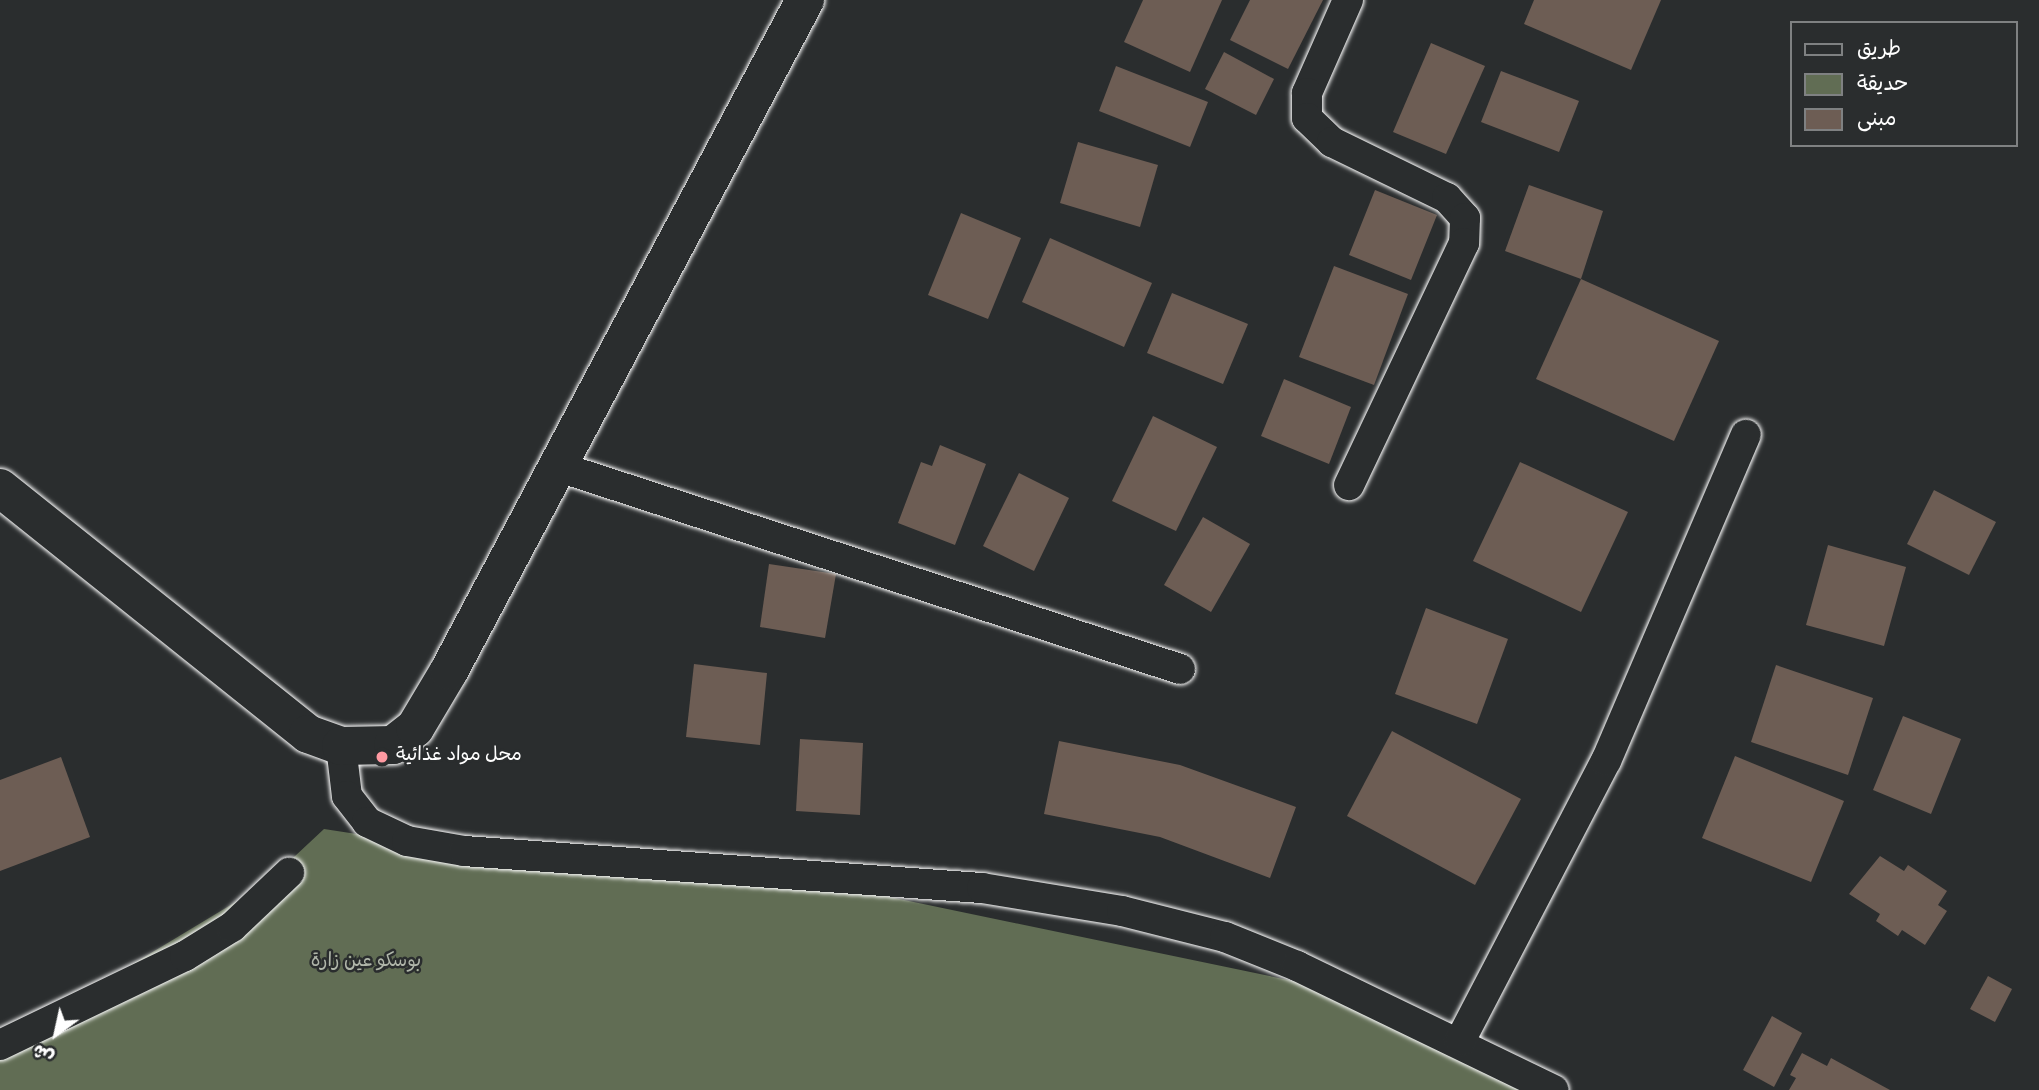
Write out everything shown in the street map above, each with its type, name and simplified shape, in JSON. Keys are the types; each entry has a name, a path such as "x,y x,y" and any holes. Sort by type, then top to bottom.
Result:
{"main road":[{"path":"0,488 267,705 308,734 341,746 393,745 415,728 559,467 805,0"}],"street":[{"path":"1348,0 1307,93 1307,118 1332,142 1447,198 1465,218 1464,243 1349,485"},
{"path":"1460,1041 1606,761 1746,435"},
{"path":"559,467 1181,669"},
{"path":"341,746 347,796 367,822 407,841 464,851 982,888 1054,898 1225,937 1460,1041 1555,1090"},
{"path":"0,1045 185,956 232,927 289,873"}],"green space":[{"name":"بوسكو عين زارة","path":"324,829 540,862 813,881 1346,992 1534,1090 0,1090 0,1044 264,885"}],"building":[{"path":"1143,0 1222,0 1190,72 1124,42"},
{"path":"1250,0 1323,0 1288,69 1230,40"},
{"path":"1534,0 1661,0 1631,70 1524,24"},
{"path":"1431,43 1485,66 1446,154 1393,132"},
{"path":"1224,52 1274,79 1256,115 1205,89"},
{"path":"1116,66 1208,102 1190,147 1099,111"},
{"path":"1501,71 1579,101 1559,152 1481,122"},
{"path":"1078,142 1158,165 1140,227 1060,203"},
{"path":"1529,185 1603,211 1581,279 1505,251"},
{"path":"1375,190 1437,215 1411,280 1349,255"},
{"path":"961,213 1021,238 988,319 928,295"},
{"path":"1050,238 1152,283 1124,347 1022,302"},
{"path":"1334,266 1408,294 1374,385 1299,357"},
{"path":"1581,279 1719,341 1674,441 1536,379"},
{"path":"1172,293 1248,324 1223,384 1147,353"},
{"path":"1284,379 1351,407 1329,464 1261,436"},
{"path":"1153,416 1217,447 1176,531 1112,501"},
{"path":"940,445 986,464 955,545 898,523 921,462 932,466"},
{"path":"1520,462 1628,512 1581,612 1473,561"},
{"path":"1019,473 1069,498 1034,571 983,546"},
{"path":"1934,490 1996,522 1969,575 1907,544"},
{"path":"1203,517 1250,544 1211,612 1164,585"},
{"path":"1828,545 1906,567 1884,646 1806,625"},
{"path":"769,564 836,574 825,638 760,627"},
{"path":"1426,608 1508,639 1477,724 1395,694"},
{"path":"694,664 767,673 760,745 686,737"},
{"path":"1776,665 1873,698 1848,775 1751,742"},
{"path":"1903,716 1961,739 1931,814 1873,790"},
{"path":"1392,731 1521,799 1475,885 1347,816"},
{"path":"800,739 863,743 860,815 796,811"},
{"path":"1059,741 1180,765 1296,807 1270,878 1160,837 1044,814"},
{"path":"1735,756 1844,801 1811,882 1702,838"},
{"path":"61,757 90,837 0,871 0,780"},
{"path":"1880,856 1904,871 1908,865 1947,891 1938,905 1947,911 1925,945 1902,930 1898,936 1876,921 1880,914 1849,894"},
{"path":"1988,976 2012,989 1995,1022 1970,1009"},
{"path":"1772,1016 1802,1033 1774,1087 1743,1070"},
{"path":"1802,1053 1827,1066 1831,1058 1890,1090 1789,1090 1796,1078 1790,1075"}],"place":[{"name":"محل مواد غذائية","path":"382,757"}]}
